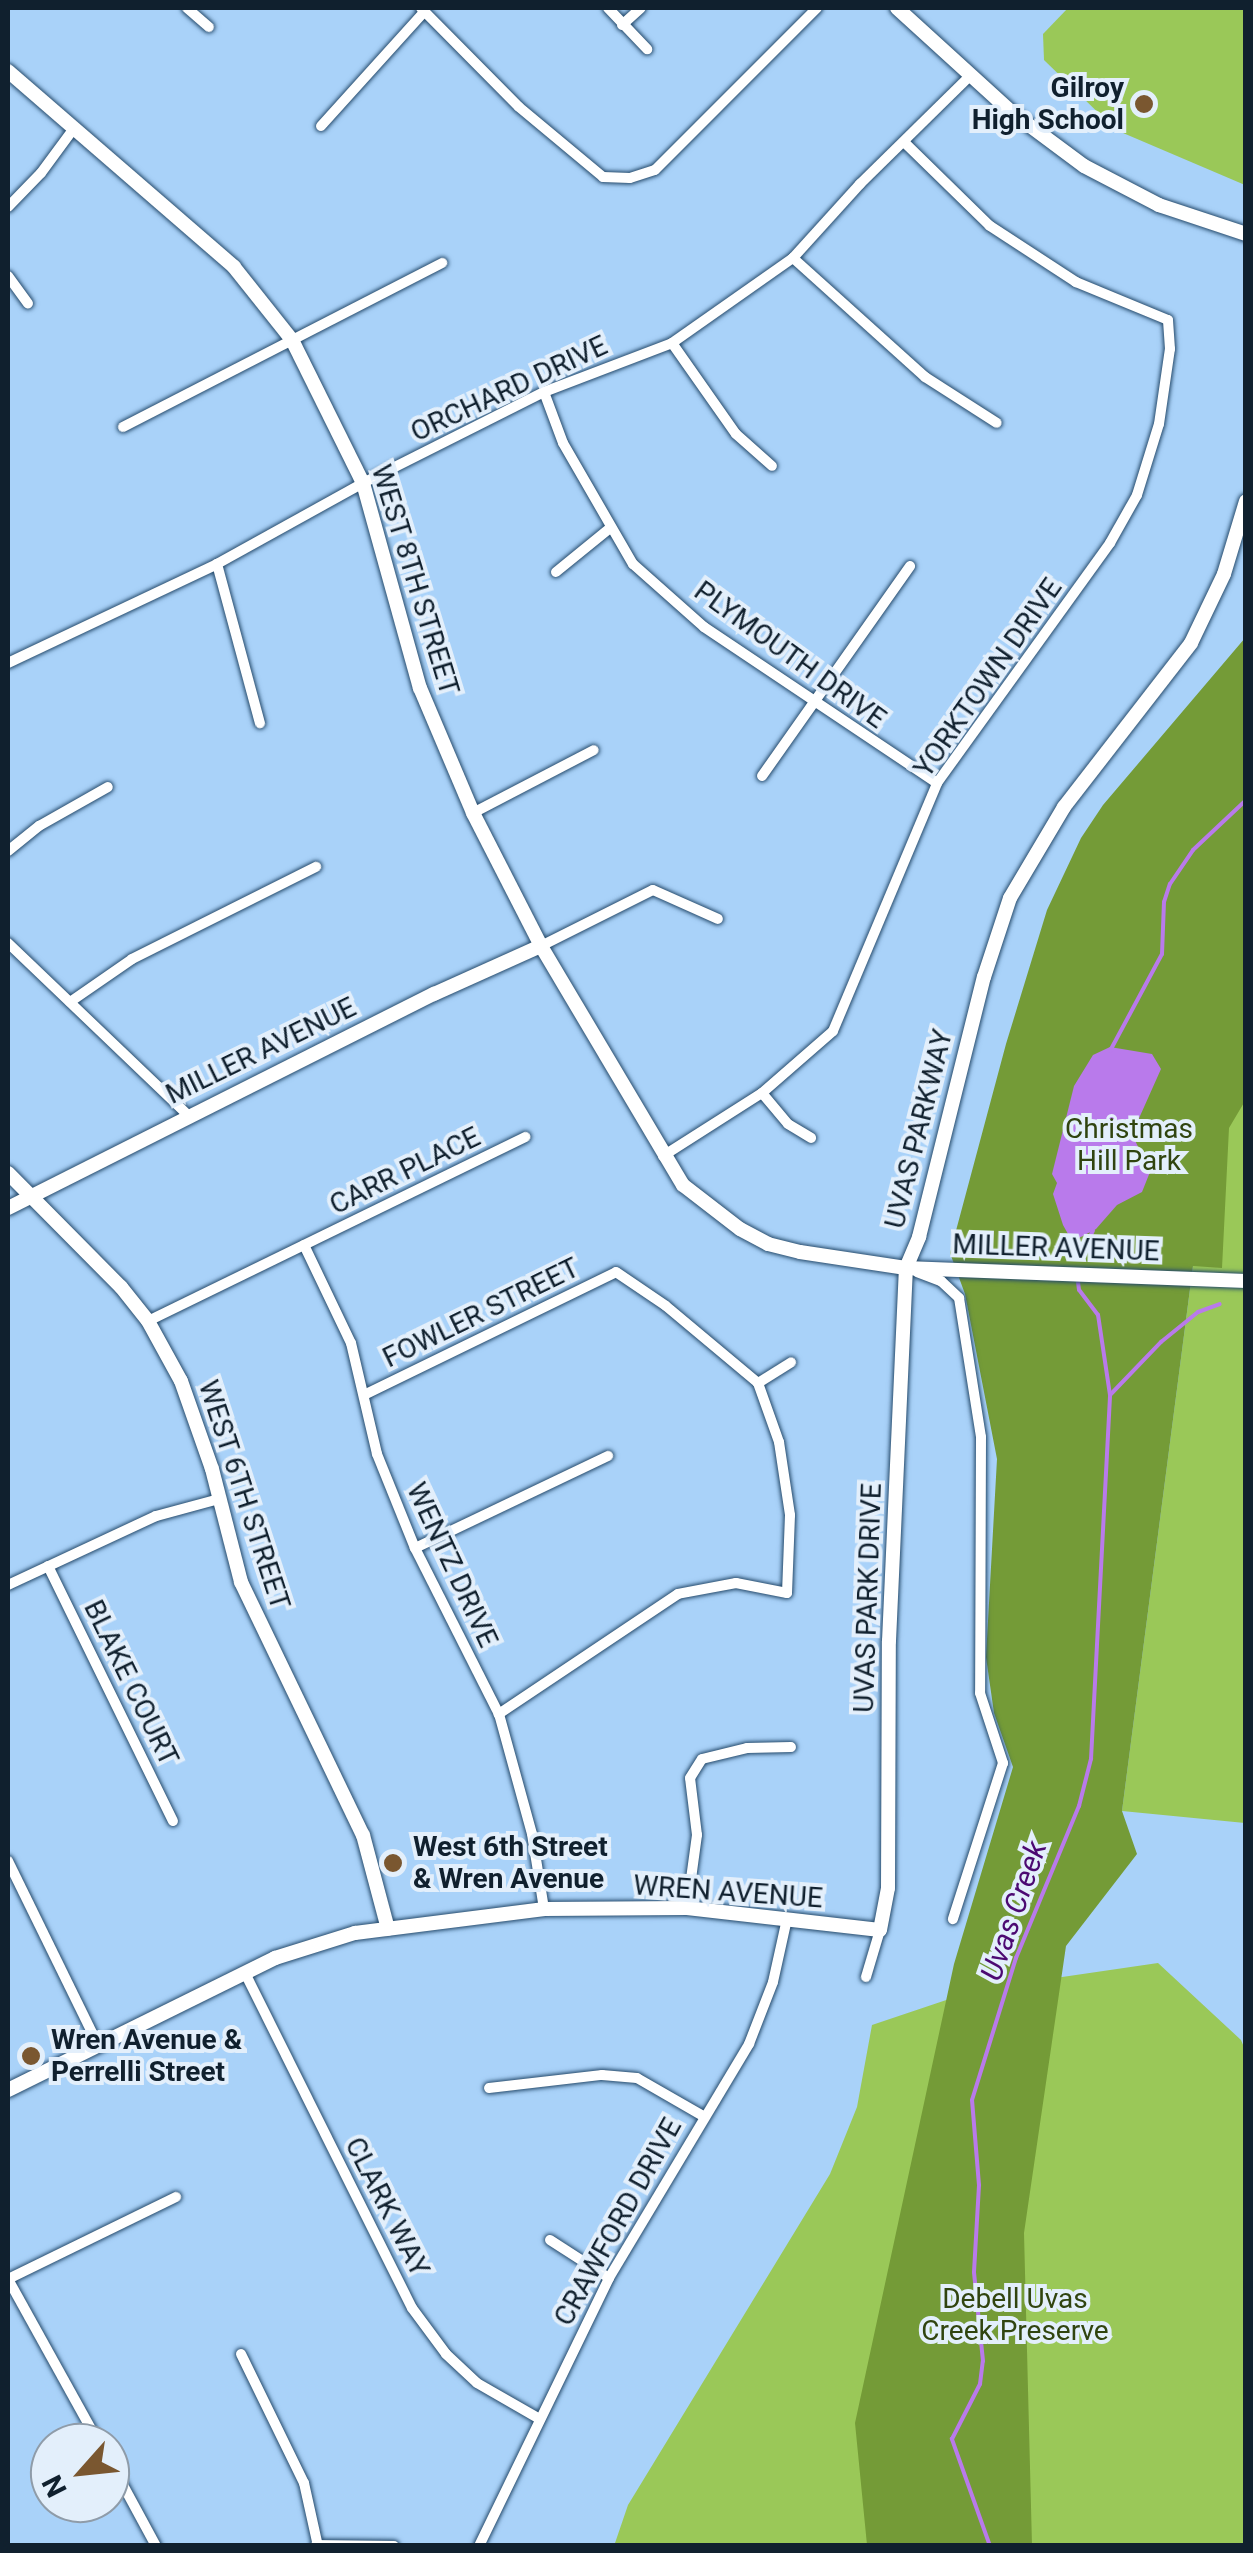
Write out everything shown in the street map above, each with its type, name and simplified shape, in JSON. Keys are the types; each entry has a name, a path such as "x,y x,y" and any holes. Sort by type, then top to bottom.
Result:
{"street":[{"path":"186,8 209,27"},
{"path":"608,8 647,49"},
{"path":"622,25 641,8"},
{"path":"321,126 423,9 519,107 603,177 630,178 655,170 817,8"},
{"path":"897,8 1047,141 1101,176 1170,209 1246,234"},
{"name":"WEST 8TH STREET","path":"8,72 234,267 292,340 363,483 420,688 473,813"},
{"name":"ORCHARD DRIVE","path":"8,663 217,564 363,483 544,392 672,342 793,258 970,76"},
{"path":"8,208 42,173 72,131"},
{"name":"YORKTOWN DRIVE","path":"663,1156 762,1093 833,1031 937,783 1055,623 1136,495 1159,424 1170,349 1168,320 1076,282 990,226 904,142"},
{"path":"793,258 925,377 997,423"},
{"path":"124,426 442,264"},
{"path":"8,276 28,304"},
{"path":"672,342 736,434 772,466"},
{"name":"PLYMOUTH DRIVE","path":"544,392 563,443 633,564 704,627 812,703 937,783"},
{"name":"UVAS PARKWAY","path":"953,1919 1003,1763 980,1693 981,1437 959,1298 940,1281 906,1268 919,1238 984,977 1010,898 1064,807 1192,643 1224,574 1246,500"},
{"path":"556,572 610,528"},
{"path":"217,564 260,723"},
{"path":"762,776 910,566"},
{"path":"473,813 594,750"},
{"path":"8,852 39,826 108,787"},
{"name":"MILLER AVENUE","path":"473,813 541,946 663,1156 683,1185 708,1208 768,1244 906,1268 1246,1280"},
{"path":"70,1002 132,958 316,866"},
{"path":"541,946 653,890 718,919"},
{"path":"8,943 188,1115"},
{"name":"MILLER AVENUE","path":"8,1208 188,1115 541,946"},
{"path":"762,1093 788,1124 811,1138"},
{"name":"CARR PLACE","path":"148,1322 525,1137"},
{"name":"WEST 6TH STREET","path":"8,1173 122,1286 148,1322 195,1412 240,1582 363,1835 388,1929"},
{"name":"WENTZ DRIVE","path":"304,1245 351,1343 378,1454 415,1548 499,1714 532,1834 544,1909"},
{"name":"UVAS PARK DRIVE","path":"880,1930 888,1888 889,1641 906,1268"},
{"name":"FOWLER STREET","path":"366,1394 616,1272 666,1306 758,1383"},
{"path":"499,1714 678,1594 736,1583 787,1594 790,1515 779,1442 758,1383 791,1362"},
{"path":"415,1548 608,1456"},
{"path":"8,1585 156,1516 219,1499"},
{"name":"BLAKE COURT","path":"48,1566 173,1821"},
{"path":"687,1908 697,1835 690,1778 702,1760 747,1748 791,1747"},
{"path":"8,1861 98,2045"},
{"name":"WREN AVENUE","path":"8,2090 245,1973 322,1941 544,1909 687,1908 880,1930"},
{"name":"CRAWFORD DRIVE","path":"479,2546 609,2278 749,2044 773,1982 787,1919"},
{"path":"866,1977 880,1930"},
{"name":"CLARK WAY","path":"245,1973 412,2308 446,2354 477,2383 538,2418"},
{"path":"489,2088 602,2075 637,2078 703,2116"},
{"path":"88,2423 8,2279 176,2196"},
{"path":"550,2240 609,2278"},
{"path":"241,2354 304,2483 317,2545 394,2546"},
{"path":"130,2498 156,2546"}],"green space":[{"name":"Gilroy High School","path":"1068,8 1245,8 1245,185 1116,130 1044,60 1043,34"},
{"name":"Christmas Hill Park","path":"1245,638 1245,1101 1229,1128 1222,1268 1193,1266 1122,1811 1137,1854 1066,1946 1024,2233 1032,2545 867,2545 855,2423 954,1964 1013,1767 994,1713 986,1657 997,1459 965,1294 950,1253 1047,910 1081,838 1103,805"},
{"path":"1245,648 1245,1823 1122,1811 1193,1266"},
{"name":"Debell Uvas Creek Preserve","path":"1158,1963 1241,2040 1246,2052 1245,2545 614,2546 628,2505 830,2174 857,2107 872,2025 979,1989"}],"shaded area":[{"path":"1110,1047 1152,1054 1161,1069 1132,1134 1150,1172 1142,1192 1117,1205 1096,1229 1079,1238 1068,1234 1063,1225 1053,1194 1057,1183 1052,1174 1074,1086 1093,1055"}],"waterway":[{"name":"Uvas Creek","path":"1110,1051 1162,954 1164,902 1170,884 1193,850 1246,800"},
{"name":"Uvas Creek","path":"1082,1253 1093,1230"},
{"name":"Uvas Creek","path":"990,2546 952,2439 980,2384 983,2361 974,2272 979,2185 972,2100 1016,1958 1079,1806 1091,1759 1110,1395 1098,1315 1079,1290 1078,1282"},
{"path":"1110,1395 1161,1342 1198,1312 1220,1304"}],"place":[{"name":"Gilroy High School","path":"1144,104"},
{"name":"West 6th Street & Wren Avenue","path":"393,1863"},
{"name":"Wren Avenue & Perrelli Street","path":"31,2056"}]}
